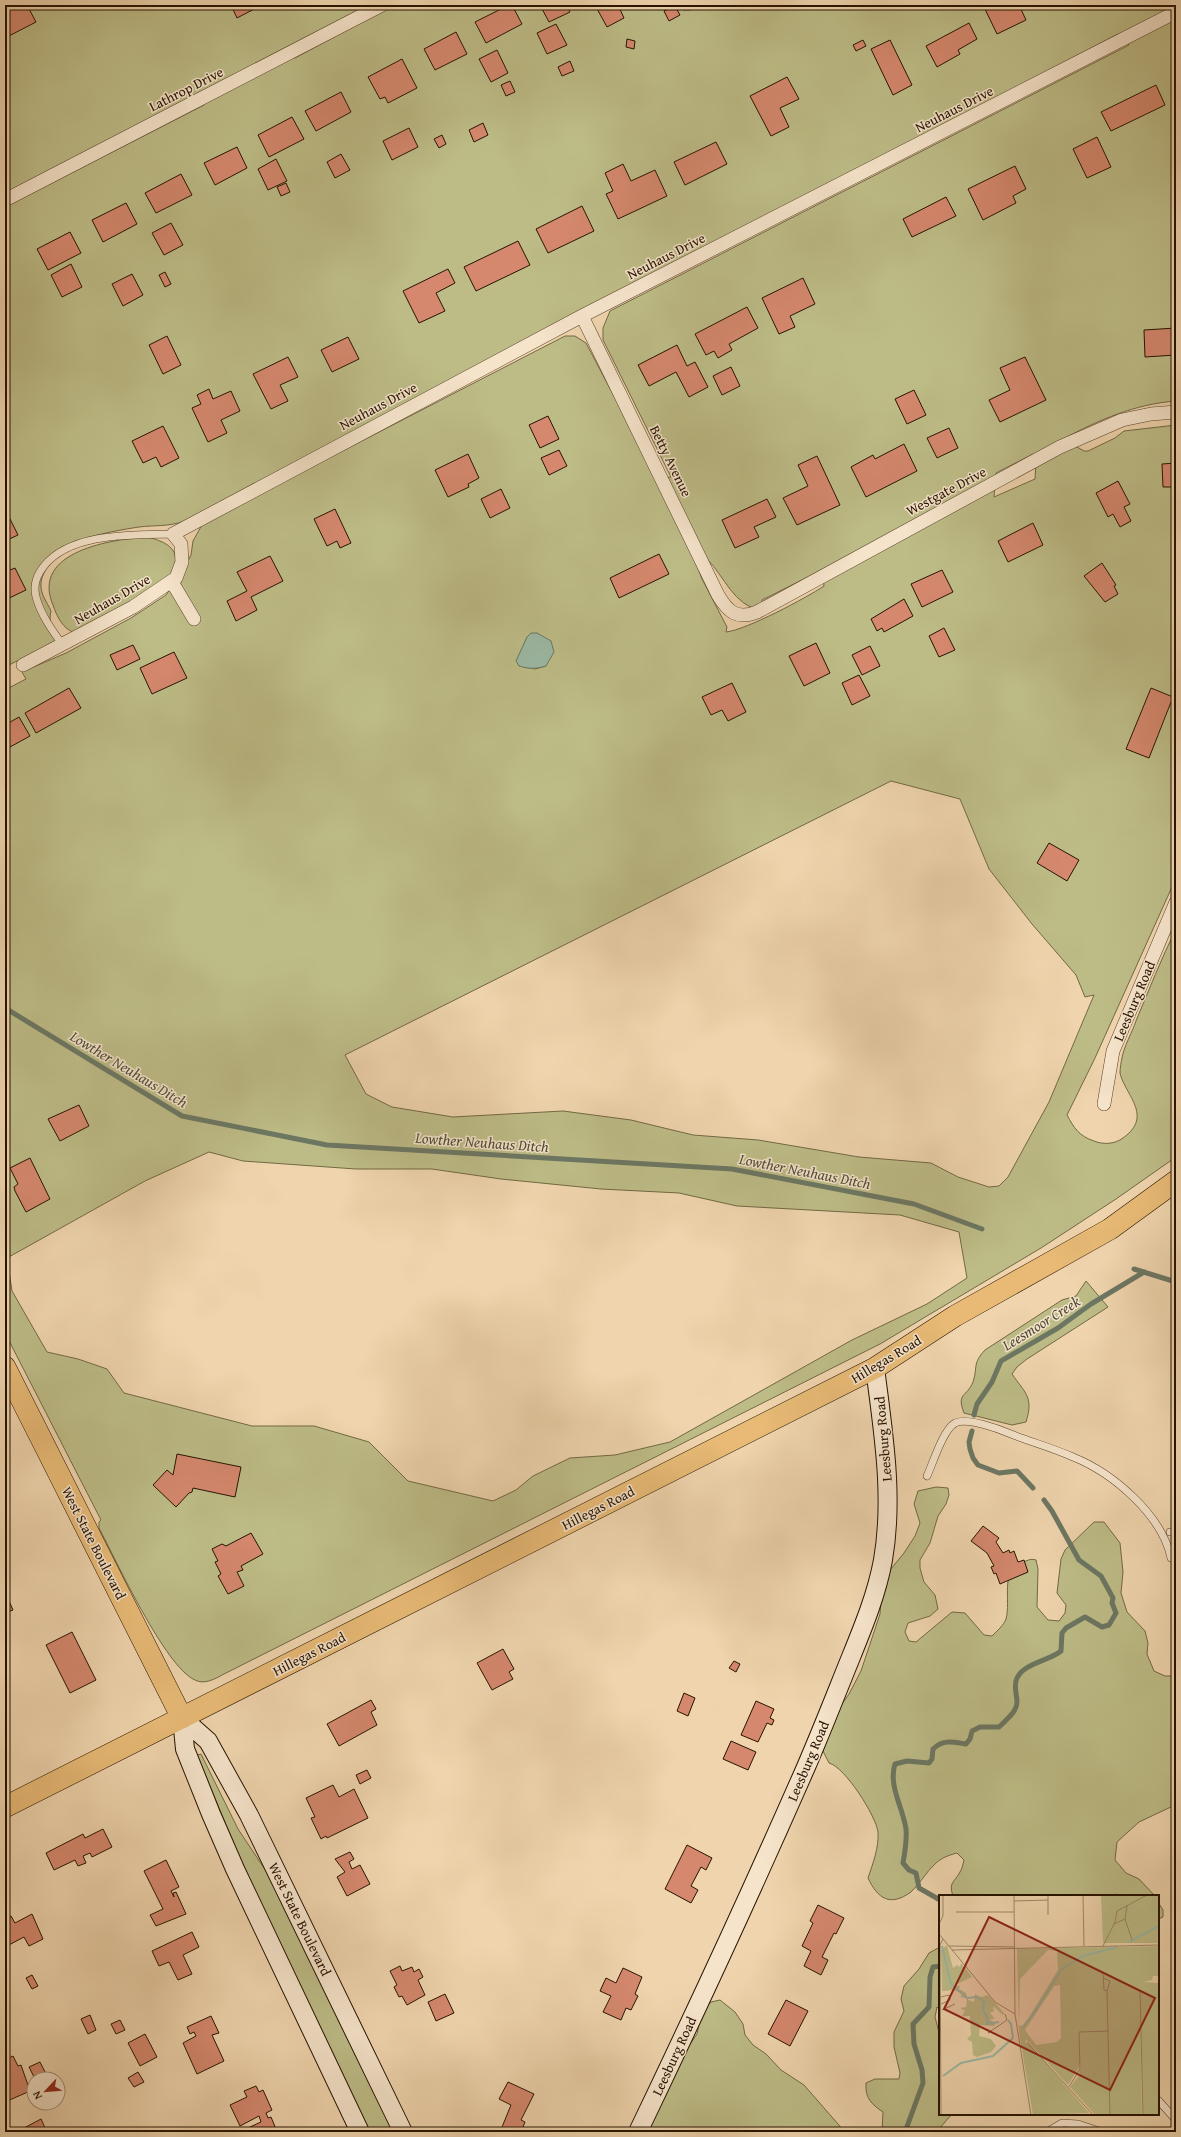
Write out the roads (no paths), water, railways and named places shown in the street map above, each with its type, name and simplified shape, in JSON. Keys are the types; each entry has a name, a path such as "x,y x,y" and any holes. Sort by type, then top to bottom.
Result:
{"main road":[{"name":"Hillegas Road","path":"5,1806 875,1368 956,1316 1110,1229 1176,1182"},
{"name":"West State Boulevard","path":"5,1367 182,1718 185,1749 211,1814 360,2132"},
{"name":"Leesburg Road","path":"638,2132 753,1887 816,1744 876,1590 887,1525 887,1505 885,1440 875,1368"},
{"name":"West State Boulevard","path":"182,1718 208,1741 254,1823 403,2132"}],"street":[{"name":"Lathrop Drive","path":"5,200 382,5"},
{"name":"Neuhaus Drive","path":"23,665 133,607 172,582 176,578 182,562 181,544 173,534 582,316 1176,12"},
{"name":"Betty Avenue","path":"582,316 718,595 725,606 737,615"},
{"name":"Westgate Drive","path":"737,615 748,615 757,612 1060,447 1122,420 1151,414 1176,412"},
{"path":"172,582 194,619"},
{"name":"Leesburg Road","path":"1104,1104 1113,1051 1176,902"}],"lane":[{"name":"Neuhaus Drive","path":"62,644 46,622 36,596 36,577 52,557 81,542 123,536 173,534"},
{"path":"927,1476 944,1438 955,1423 969,1422 1001,1430 1073,1456 1108,1476 1147,1511 1157,1523 1168,1546 1171,1558 1176,1558"},
{"path":"1159,2101 1176,2120"},
{"path":"1047,2132 1062,2123 1078,2124 1102,2132"}],"waterway":[{"name":"Lowther Neuhaus Ditch","path":"5,1008 182,1116 327,1145 732,1169 914,1204 982,1229"},
{"name":"Lowther Neuhaus Ditch","path":"1134,1269 1176,1282"},
{"name":"Leesmoor Creek","path":"974,1415 977,1404 992,1382 1001,1361 1058,1328 1091,1304 1144,1272"},
{"name":"Leesmoor Creek","path":"972,1431 969,1442 970,1449 973,1458 978,1465 999,1473 1017,1471 1033,1488"},
{"name":"Leesmoor Creek","path":"939,1899 919,1888 916,1873 909,1870 903,1863 906,1829 893,1780 895,1764 907,1761 929,1763 932,1759 933,1749 944,1742 966,1744 970,1739 972,1731 980,1727 999,1727 1011,1716 1017,1706 1015,1684 1020,1673 1061,1651 1062,1633 1066,1628 1085,1617 1102,1627 1109,1625 1116,1613 1112,1603 1113,1598 1101,1576 1079,1560 1052,1511 1044,1500"},
{"name":"Leesmoor Creek","path":"905,2132 923,2083 922,2070 914,2044 913,2024 929,2007 930,1977 933,1967 939,1966"}]}
